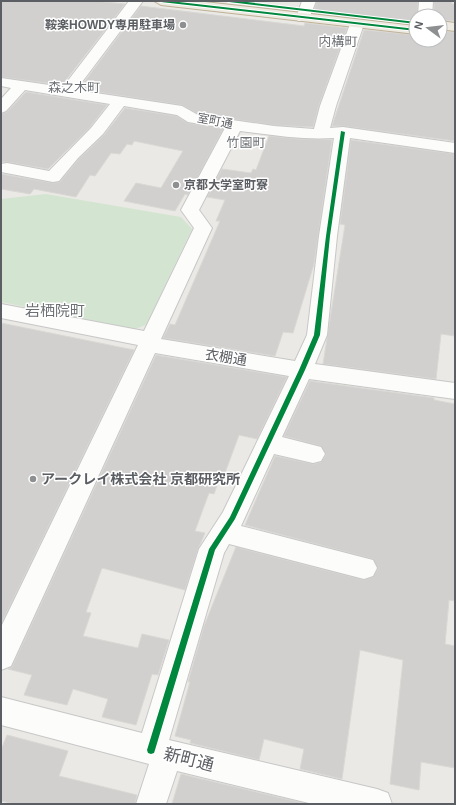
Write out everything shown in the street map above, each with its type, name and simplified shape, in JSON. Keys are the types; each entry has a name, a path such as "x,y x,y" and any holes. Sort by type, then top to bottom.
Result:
{"highway":[{"path":"162,1 306,10 357,24 408,29"},
{"path":"229,1 408,22"}],"street":[{"path":"66,93 136,1"},
{"path":"321,134 328,106 357,24"},
{"name":"室町通","path":"1,82 182,111 194,119 274,132 321,134 343,132 455,148"},
{"path":"1,108 21,86"},
{"path":"3,170 53,177 72,155 97,131 120,101"},
{"path":"1,657 203,228 190,210 234,125"},
{"path":"151,804 159,752 212,549 232,519 317,335 328,236 343,132"},
{"name":"衣棚通","path":"1,311 141,338 156,346 302,370 455,391"},
{"path":"268,443 312,454"},
{"path":"223,532 364,568"},
{"name":"新町通","path":"1,712 159,752 377,804"}],"green space":[{"path":"46,194 181,217 192,229 146,325 135,329 1,302 1,199"}],"building":[{"path":"1,1 94,1 125,4 62,85 1,77"},
{"path":"317,1 418,1 417,8 408,8 408,23 313,13"},
{"path":"434,1 452,1 452,4 455,4 455,21 448,21 448,8 434,8"},
{"path":"141,6 304,26 305,23 347,28 319,105 313,127 274,125 198,114 182,105 79,89"},
{"path":"364,30 408,34 408,48 448,48 448,32 455,32 455,141 343,126 332,126"},
{"path":"26,92 107,105 90,127 48,169 1,162 1,114 7,112"},
{"path":"125,108 176,116 188,123 223,129 188,195 185,194 175,211 124,201 136,183 161,188 183,151 134,141 132,145 127,144 120,154 111,153 95,176 90,175 76,197 34,189 30,194 1,189 1,174 53,183 60,182 79,159 104,135"},
{"path":"269,136 332,140 314,264 293,333 283,332 275,356 163,338 170,324 175,325 220,221 216,221 225,200 207,197 222,169 251,173 253,169 256,170"},
{"path":"351,140 455,154 455,336 441,334 436,379 323,364 345,225 340,224"},
{"name":"アークレイ株式会社 京都研究所","path":"1,323 134,350 1,624"},
{"path":"156,355 287,377 257,439 239,435 222,481 219,480 214,494 209,493 195,531 205,533 198,549 185,590 102,568 86,612 91,613 83,636 138,648 142,634 169,640 158,675 152,674 136,725 102,717 108,699 73,689 67,705 24,695 32,675 8,669 12,667"},
{"path":"310,381 434,398 434,400 455,404 455,601 449,600 445,644 455,646 455,768 421,762 419,790 390,784 403,660 360,650 342,779 300,769 304,749 264,739 259,760 190,743 191,740 175,736 204,626 236,547 364,580 373,577 378,569 373,559 245,525 275,456 313,464 321,462 326,455 321,446 284,436"},
{"path":"7,735 68,751 59,776 137,795 135,804 15,804 1,801 1,750"},
{"path":"181,774 307,804 172,804"}],"cycle path":[{"path":"161,1 408,29"},
{"path":"229,1 408,22"},
{"path":"151,750 212,549 232,519 317,335 328,236 343,132"}],"place":[{"name":"鞍楽HOWDY専用駐車場","path":"183,25"},
{"name":"京都大学室町寮","path":"176,185"},
{"name":"アークレイ株式会社 京都研究所","path":"33,479"}],"district":[{"name":"内構町","path":"338,41"},
{"name":"森之木町","path":"74,87"},
{"name":"竹園町","path":"246,142"},
{"name":"岩栖院町","path":"55,311"}]}
